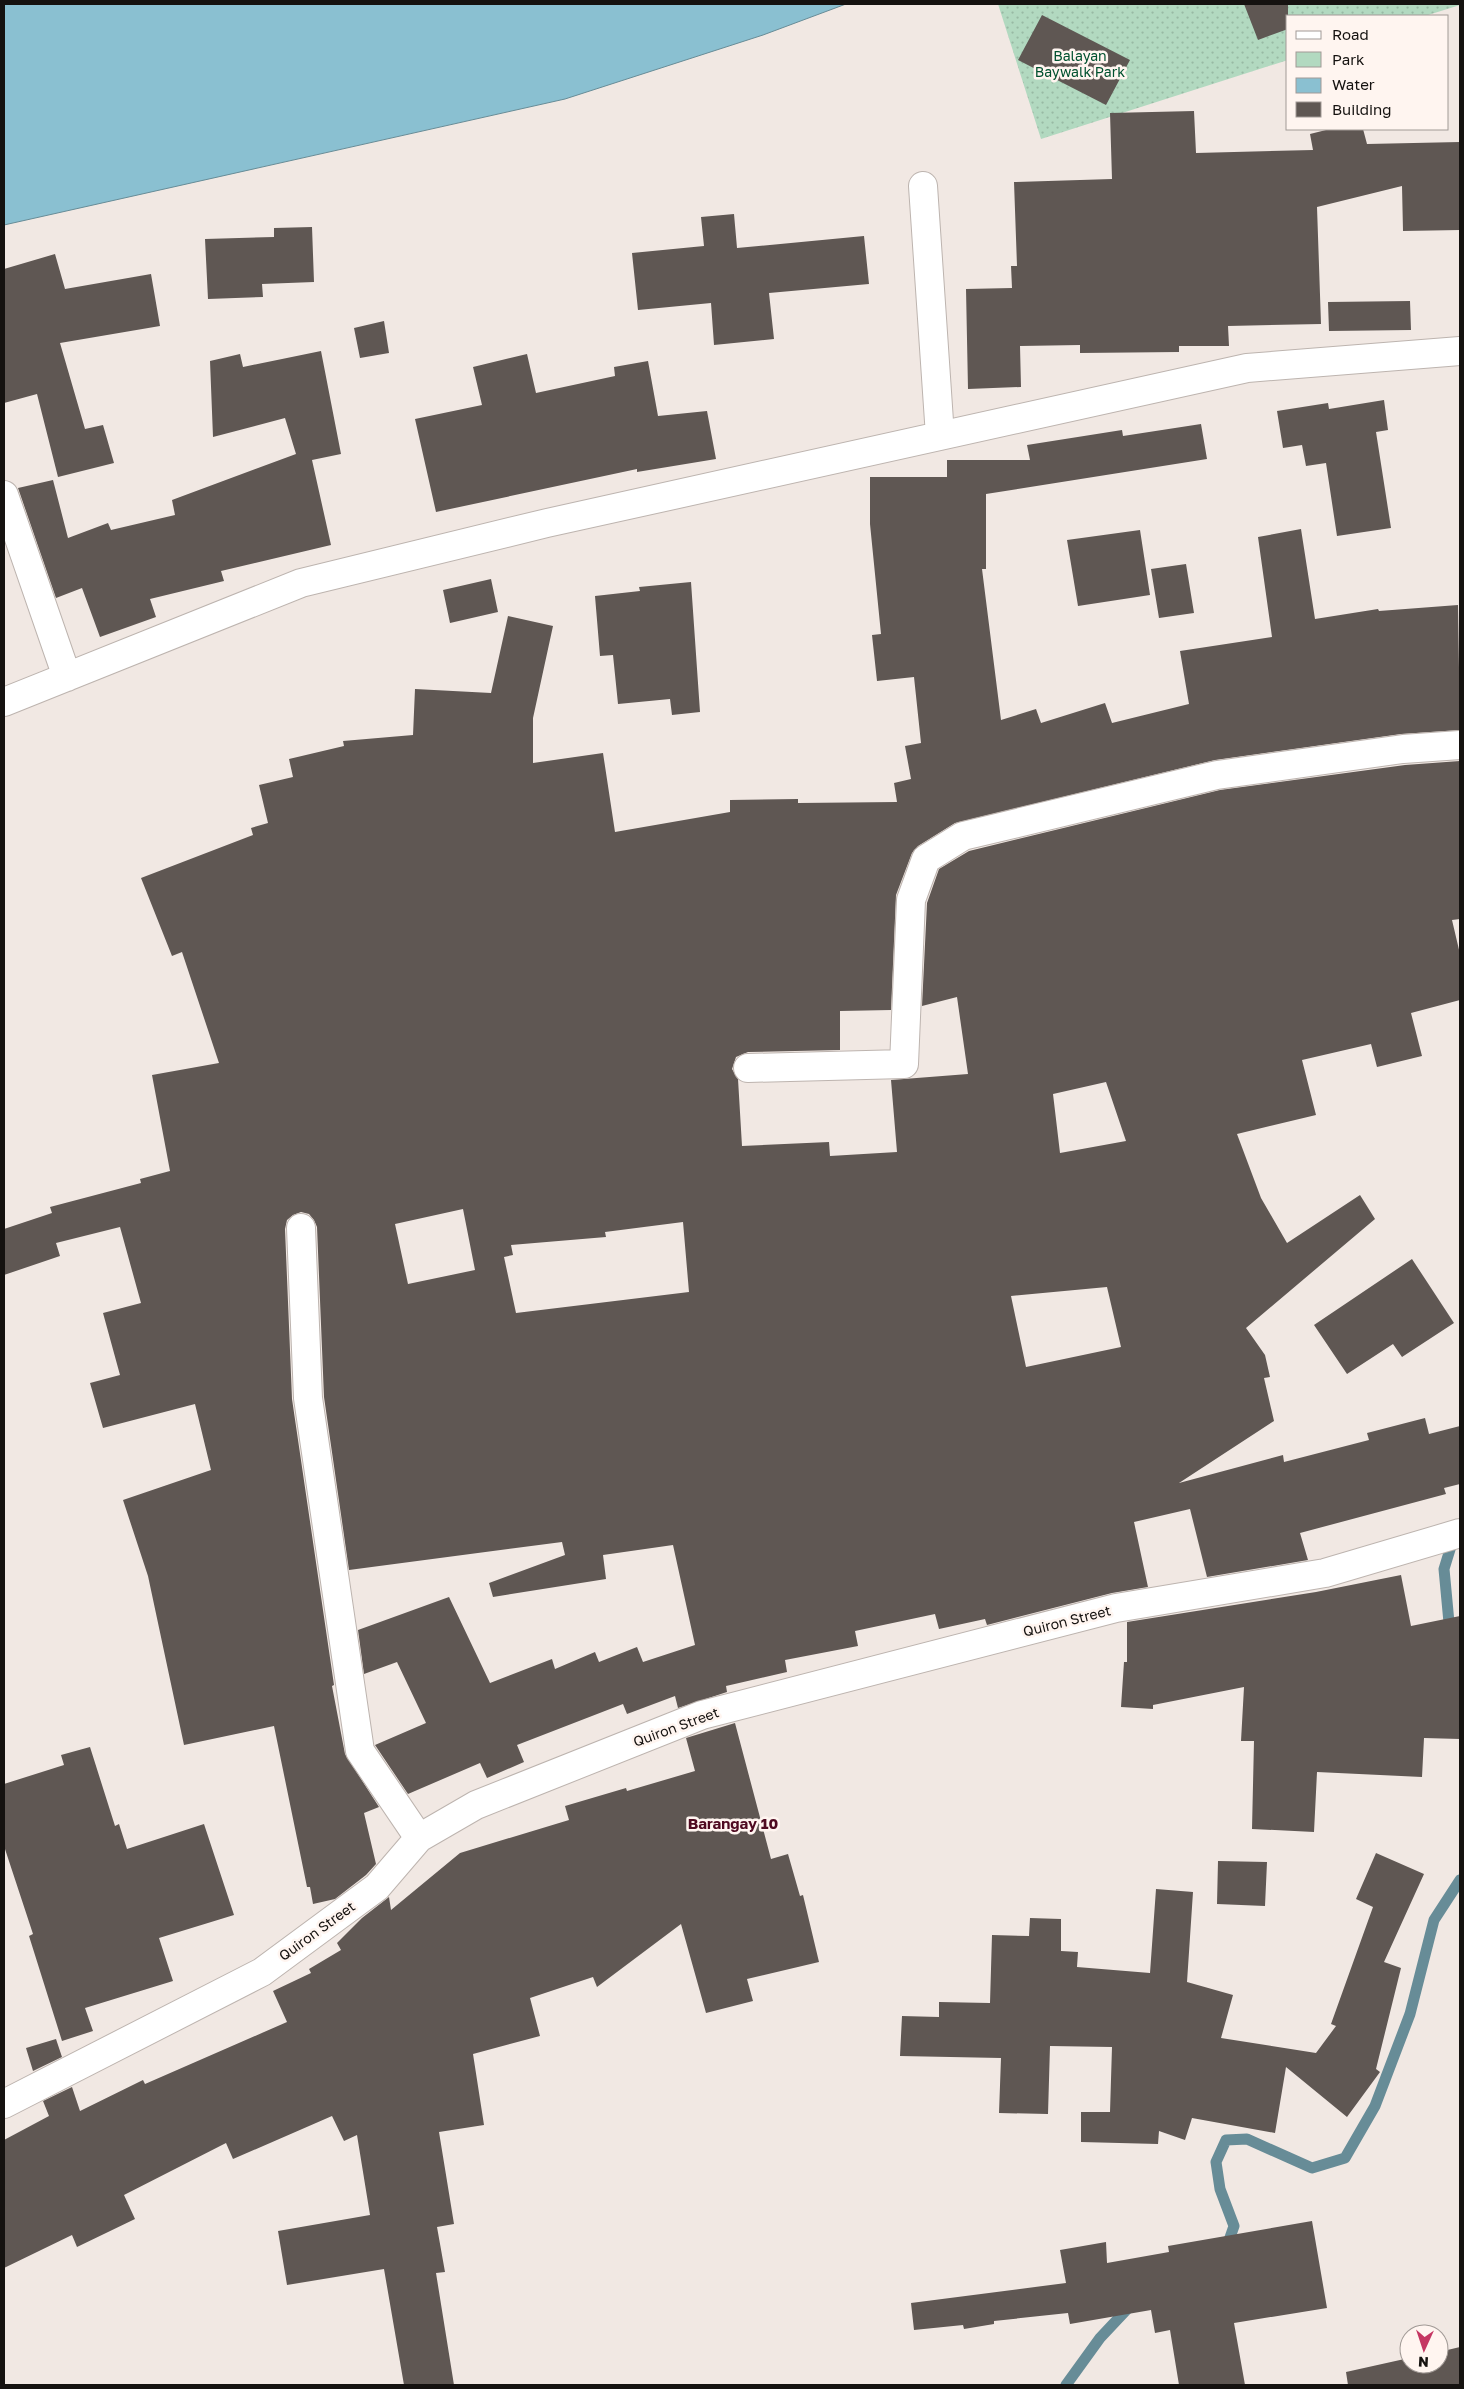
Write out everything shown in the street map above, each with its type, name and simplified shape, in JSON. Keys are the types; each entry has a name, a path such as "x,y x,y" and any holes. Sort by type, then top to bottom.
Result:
{"street":[{"path":"923,186 940,436"},
{"path":"4,702 301,583 547,523 1247,368 1460,351"},
{"path":"4,495 67,677"},
{"path":"748,1068 904,1064 910,900 926,859 963,836 1217,775 1403,749 1460,745"},
{"path":"301,1228 308,1398 360,1751 419,1838"},
{"name":"Quiron Street","path":"4,2104 262,1972 377,1887 419,1838 476,1805 702,1715 1116,1608 1325,1573 1460,1533"}],"green space":[{"name":"Balayan Baywalk Park","path":"998,4 1460,4 1428,15 1286,15 1286,61 1041,139"}],"water":[{"path":"4,4 846,4 763,35 565,99 4,225"}],"building":[{"path":"1244,4 1288,4 1286,30 1258,40"},
{"path":"1042,15 1130,60 1106,105 1018,60"},
{"path":"1194,111 1196,153 1313,150 1310,134 1326,130 1363,130 1367,144 1460,142 1460,230 1403,231 1402,186 1317,207 1321,324 1228,326 1229,346 1179,346 1179,352 1080,353 1080,345 1020,346 1021,387 968,389 966,289 1012,288 1011,266 1017,266 1014,182 1112,179 1110,113"},
{"path":"734,214 737,248 864,236 869,284 769,293 774,339 714,345 711,303 638,310 632,253 704,246 701,217"},
{"path":"312,227 314,282 262,284 263,297 208,299 205,239 274,237 274,228"},
{"path":"55,254 65,289 151,274 160,326 60,343 85,429 103,425 114,463 58,477 37,394 4,403 4,269"},
{"path":"1410,301 1411,330 1329,331 1328,302"},
{"path":"384,321 389,353 360,358 354,328"},
{"path":"321,351 341,454 312,460 331,545 221,571 224,581 150,599 156,617 100,637 82,588 56,598 18,488 53,480 68,538 108,523 111,530 175,515 172,500 296,454 285,418 213,437 210,361 240,354 243,367"},
{"path":"527,354 536,393 615,376 614,367 648,361 658,416 707,411 716,459 637,472 637,469 436,512 415,419 482,405 473,367"},
{"path":"1384,400 1388,430 1376,432 1391,528 1337,536 1326,463 1306,466 1302,445 1283,448 1277,411 1328,403 1329,409"},
{"path":"1201,424 1207,459 986,494 986,569 982,569 1001,720 1036,709 1041,723 1105,703 1112,723 1189,704 1180,651 1272,637 1258,537 1301,529 1315,619 1378,609 1379,611 1458,605 1460,730 1401,734 1215,760 955,823 918,846 912,853 896,895 891,1010 840,1011 840,1050 748,1052 736,1057 732,1069 738,1079 742,1146 829,1142 830,1156 897,1152 891,1080 968,1074 957,997 922,1006 927,903 939,869 969,851 1220,790 1405,765 1460,761 1460,919 1452,920 1460,954 1460,1000 1411,1013 1422,1056 1377,1067 1371,1044 1302,1060 1316,1115 1237,1134 1261,1198 1287,1243 1360,1195 1375,1219 1246,1328 1265,1355 1270,1377 1264,1378 1274,1421 1179,1483 1283,1455 1284,1462 1369,1440 1367,1433 1425,1418 1429,1434 1460,1426 1460,1484 1444,1488 1446,1494 1300,1533 1308,1560 1207,1577 1190,1509 1134,1522 1148,1587 1112,1593 987,1625 985,1619 939,1629 935,1614 855,1631 858,1646 785,1660 787,1672 726,1686 727,1692 678,1708 675,1696 627,1714 623,1704 517,1745 524,1762 487,1778 480,1763 408,1794 375,1745 426,1723 397,1662 364,1674 358,1630 449,1597 490,1683 552,1659 555,1669 595,1652 599,1662 637,1647 643,1662 695,1645 673,1545 603,1555 606,1579 493,1597 489,1583 565,1555 562,1542 349,1570 324,1397 317,1227 309,1214 301,1212 287,1220 285,1229 292,1399 334,1685 332,1686 345,1754 379,1807 364,1813 376,1864 366,1875 335,1899 313,1904 310,1887 307,1887 274,1726 184,1745 148,1576 123,1500 211,1470 195,1404 103,1428 90,1383 120,1375 103,1313 141,1303 120,1227 56,1243 60,1256 4,1275 4,1229 52,1213 50,1207 141,1183 140,1179 170,1171 152,1075 219,1063 182,952 172,956 141,878 253,835 251,828 268,823 259,785 293,777 289,759 344,746 343,741 413,735 415,689 491,693 508,616 553,626 533,718 533,763 603,753 615,832 730,812 730,800 798,799 798,803 897,802 894,783 911,779 905,746 921,743 914,677 877,681 872,635 881,634 870,524 870,477 947,477 947,460 1030,460 1027,445 1122,430 1123,436","holes":["1106,1082 1126,1141 1060,1153 1053,1094","463,1209 475,1270 408,1284 395,1224","683,1222 689,1292 516,1313 504,1257 513,1255 511,1245 606,1237 605,1232","1107,1287 1121,1347 1026,1367 1011,1296"]},
{"path":"1140,530 1150,595 1078,606 1067,540"},
{"path":"1186,564 1194,613 1159,618 1151,569"},
{"path":"491,579 498,612 450,623 443,590"},
{"path":"691,582 700,712 672,715 670,699 618,704 613,655 600,656 595,596 640,591 639,587"},
{"path":"1412,1259 1454,1323 1402,1357 1393,1344 1347,1374 1314,1325"},
{"path":"1401,1575 1411,1626 1460,1616 1460,1739 1424,1738 1422,1777 1317,1772 1314,1832 1252,1829 1254,1741 1241,1741 1244,1687 1153,1705 1153,1709 1121,1707 1124,1662 1127,1662 1127,1622 1316,1592"},
{"path":"735,1723 771,1859 788,1854 800,1896 803,1895 819,1962 747,1979 753,2001 706,2013 681,1924 597,1987 593,1977 530,1998 540,2036 473,2054 484,2125 439,2132 454,2224 437,2227 445,2272 436,2273 454,2385 404,2385 384,2269 287,2285 278,2231 370,2215 357,2135 344,2141 332,2116 233,2159 226,2143 124,2195 135,2219 77,2247 72,2235 4,2268 4,2140 49,2116 43,2101 72,2087 80,2111 143,2080 145,2084 287,2022 273,1991 311,1973 309,1969 341,1950 337,1943 362,1918 389,1897 391,1910 460,1853 569,1820 565,1806 626,1788 627,1791 695,1771 686,1738"},
{"path":"90,1747 115,1826 119,1824 127,1849 204,1824 234,1915 159,1938 173,1981 85,2008 93,2031 62,2041 29,1936 33,1934 4,1846 4,1784 64,1765 61,1755"},
{"path":"1376,1853 1424,1874 1384,1962 1401,1968 1376,2069 1380,2072 1347,2117 1286,2067 1275,2133 1192,2118 1185,2140 1159,2131 1158,2144 1081,2142 1081,2112 1110,2112 1112,2047 1050,2046 1048,2114 999,2113 1001,2058 900,2056 902,2016 939,2017 939,2002 990,2003 992,1935 1029,1936 1030,1918 1061,1919 1061,1951 1078,1952 1077,1967 1150,1973 1156,1889 1193,1892 1187,1982 1233,1995 1221,2038 1316,2053 1336,2026 1331,2024 1373,1907 1356,1899"},
{"path":"1218,1861 1267,1862 1265,1906 1217,1904"},
{"path":"56,2039 62,2057 33,2071 26,2048"},
{"path":"1312,2221 1327,2308 1234,2323 1245,2385 1179,2385 1170,2330 1155,2333 1151,2310 1070,2324 1068,2313 994,2321 994,2324 964,2329 963,2325 914,2330 911,2303 1066,2283 1060,2250 1106,2242 1107,2263 1169,2252 1168,2246"},
{"path":"1460,2347 1460,2385 1348,2385 1346,2372 1399,2360 1399,2374 1449,2374 1449,2350"}],"waterway":[{"path":"1458,1541 1452,1543 1444,1569 1451,1644 1460,1648"},
{"path":"1226,2249 1234,2226 1220,2189 1216,2162 1226,2140 1247,2139 1312,2168 1345,2158 1375,2106 1410,2014 1434,1920 1460,1880"},
{"path":"1066,2385 1100,2338 1131,2305"}],"district":[{"name":"Barangay 10","path":"733,1824"}]}
